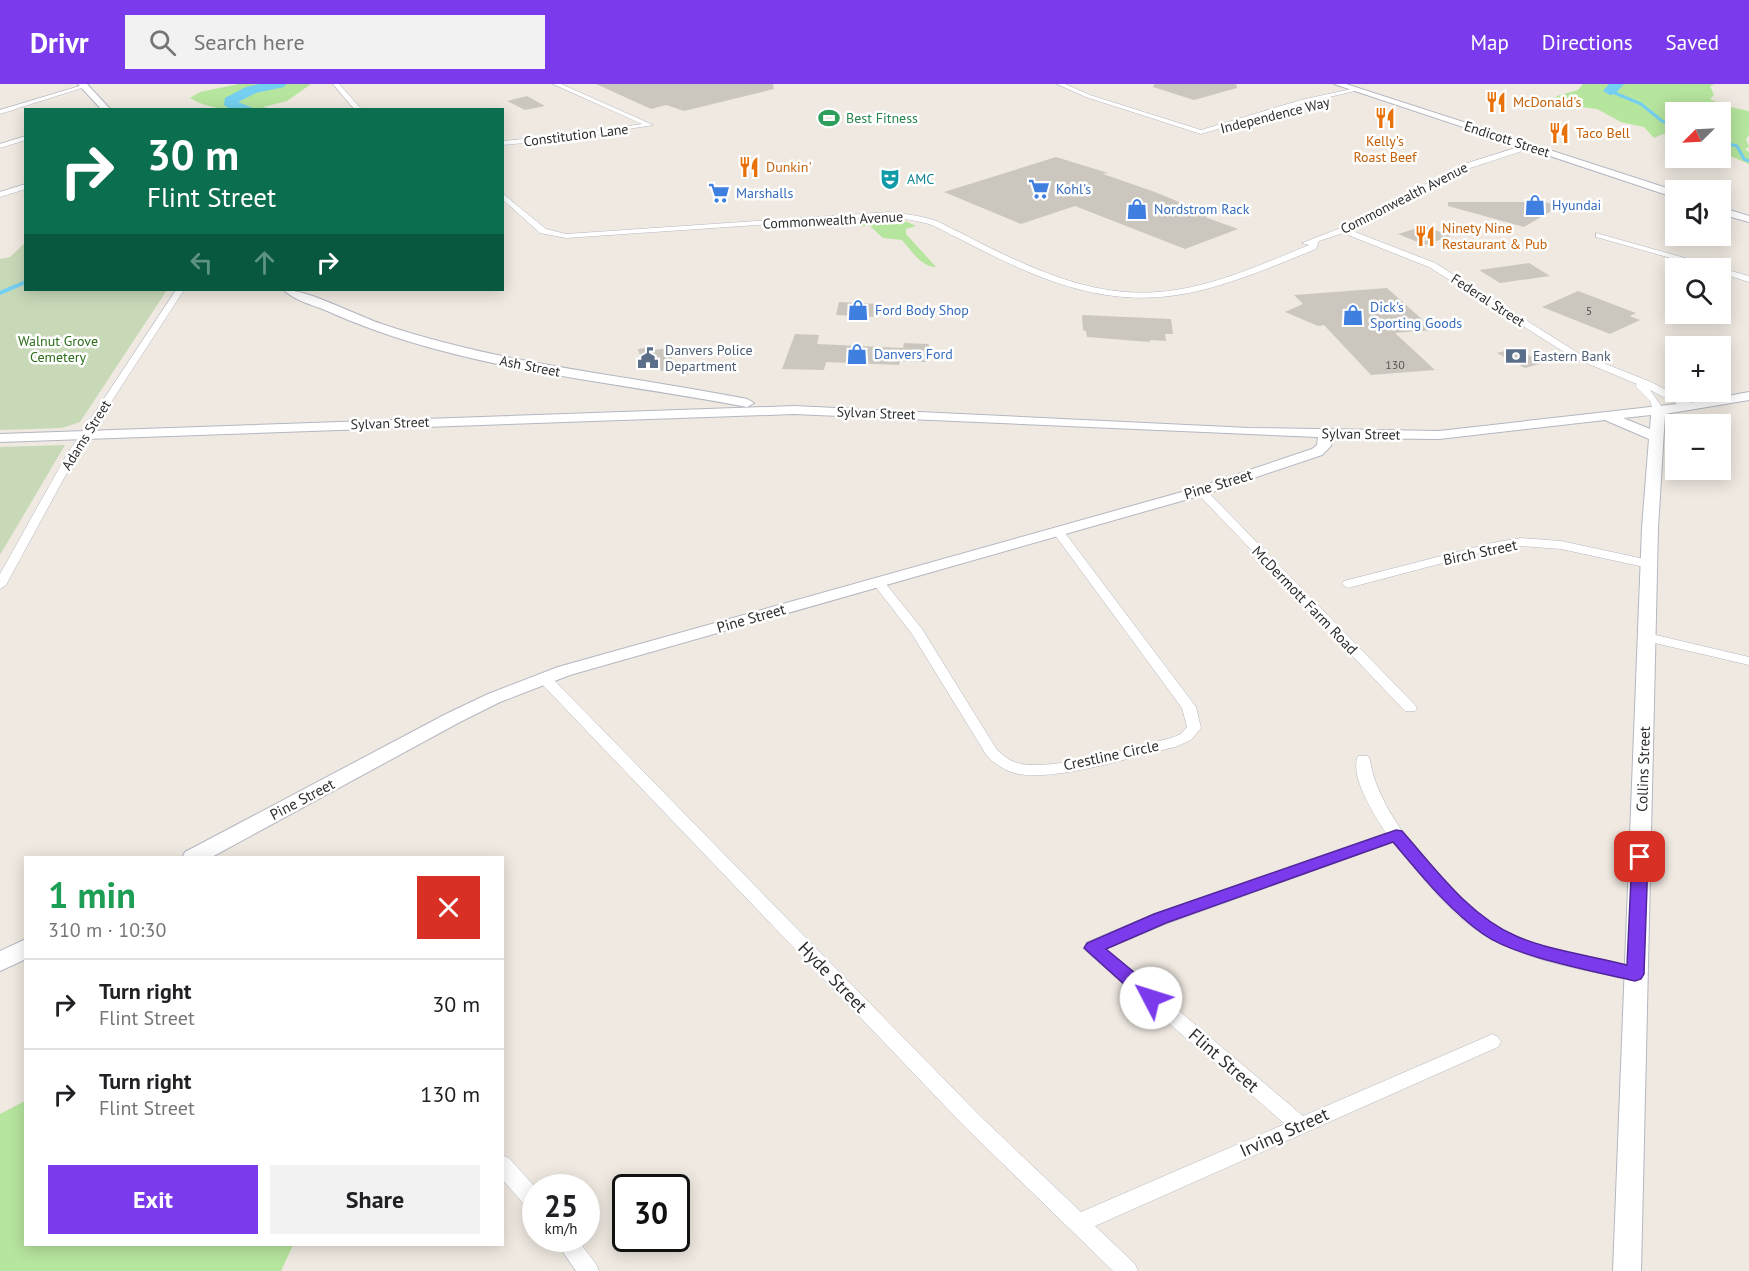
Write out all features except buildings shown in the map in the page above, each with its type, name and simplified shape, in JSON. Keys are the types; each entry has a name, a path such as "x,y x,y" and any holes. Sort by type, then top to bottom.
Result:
{"main road":[{"name":"Endicott Street","path":"1338,84 1358,88 1665,184"},
{"path":"84,85 105,108"},
{"name":"Endicott Street","path":"1533,144 1665,191"},
{"path":"1731,205 1749,211"},
{"path":"1731,213 1749,219"},
{"name":"Ash Street","path":"292,291 347,316 456,350 509,362 700,394 778,410"},
{"name":"Sylvan Street","path":"0,438 778,410 1325,434 1439,435 1658,411 1749,396"},
{"name":"Collins Street","path":"1627,1271 1649,564 1658,411"},
{"path":"1606,417 1656,437"},
{"name":"Pine Street","path":"196,856 453,718 544,678 1201,491 1317,453 1324,446 1325,434"},
{"path":"0,962 24,949"}],"street":[{"path":"336,84 357,108"},
{"name":"Constitution Lane","path":"504,143 577,136 650,124 556,84"},
{"name":"Independence Way","path":"1060,84 1095,98 1201,132 1209,127 1358,88"},
{"name":"Independence Way","path":"1332,94 1336,89 1333,84"},
{"path":"0,112 84,85"},
{"name":"Independence Way","path":"1095,98 1112,108 1191,134 1220,130 1354,95 1358,88"},
{"path":"0,146 24,139"},
{"name":"Commonwealth Avenue","path":"504,197 543,231 566,236 890,214 929,221 1041,274 1095,292 1144,296 1193,291 1232,277 1242,276 1313,247 1315,242 1431,187 1464,167 1533,144"},
{"path":"0,195 24,187"},
{"name":"Federal Street","path":"1343,230 1432,265 1557,345 1594,364 1691,406"},
{"path":"1599,235 1679,258"},
{"path":"1731,273 1749,279"},
{"name":"Adams Street","path":"0,585 86,435 179,291"},
{"name":"Federal Street","path":"1629,378 1652,396 1658,411"},
{"name":"McDermott Farm Road","path":"1201,491 1410,708"},
{"name":"Crestline Circle","path":"878,582 917,632 992,753 1007,765 1018,769 1038,769 1175,742 1186,737 1194,728 1189,707 1058,531"},
{"name":"Birch Street","path":"1348,584 1492,547 1521,542 1561,545 1649,564"},
{"path":"1647,637 1749,661"},
{"name":"Hyde Street","path":"544,678 972,1121 1128,1271"},
{"path":"1363,760 1364,776 1370,790 1396,835 1448,895 1489,930 1512,942 1635,974"},
{"name":"Flint Street","path":"1299,1124 1093,948 1160,919 1396,835"},
{"name":"Irving Street","path":"1077,1224 1299,1124 1492,1042"},
{"path":"504,1166 522,1187"},
{"path":"574,1252 589,1271"}],"green space":[{"path":"239,84 311,84 287,101 263,107 268,108 220,108 199,103 190,98 200,92"},
{"path":"1583,84 1715,84 1710,86 1714,95 1710,99 1717,102 1665,102 1665,134 1654,138 1644,127 1621,122 1597,109 1550,103 1557,96 1578,90"},
{"path":"1731,107 1749,111 1749,135 1746,139 1749,147 1745,149 1749,152 1749,164 1731,156"},
{"path":"878,219 905,221 916,226 906,229 906,234 936,267 921,261 902,240 883,238 870,226 830,226"},
{"name":"Walnut Grove Cemetery","path":"24,244 24,291 166,291 80,422 62,428 0,430 0,259 10,257"},
{"path":"65,445 0,555 0,447"},
{"path":"24,1102 24,1246 293,1246 281,1271 0,1271 0,1114"}],"waterway":[{"path":"243,108 231,105 230,101 251,90 279,84"},
{"path":"1610,91 1617,84"},
{"path":"1610,91 1641,104 1665,122"},
{"path":"1731,145 1737,146 1744,159 1749,161"},
{"path":"0,293 24,283"}],"place":[{"name":"McDonald's","path":"1496,102"},
{"name":"Best Fitness","path":"829,118"},
{"name":"Kelly's Roast Beef","path":"1385,118"},
{"name":"Taco Bell","path":"1559,133"},
{"name":"Dunkin'","path":"749,167"},
{"name":"AMC","path":"890,179"},
{"name":"Kohl's","path":"1039,189"},
{"name":"Marshalls","path":"719,193"},
{"name":"Hyundai","path":"1535,205"},
{"name":"Nordstrom Rack","path":"1137,209"},
{"name":"Ninety Nine Restaurant & Pub","path":"1425,236"},
{"name":"Ford Body Shop","path":"858,310"},
{"name":"Dick's Sporting Goods","path":"1353,315"},
{"name":"Danvers Ford","path":"857,354"},
{"name":"Eastern Bank","path":"1516,356"},
{"name":"Danvers Police Department","path":"648,358"}],"route":[{"path":"1151,998 1093,948 1160,919 1396,835 1448,895 1489,930 1512,942 1635,974 1640,857"}]}
